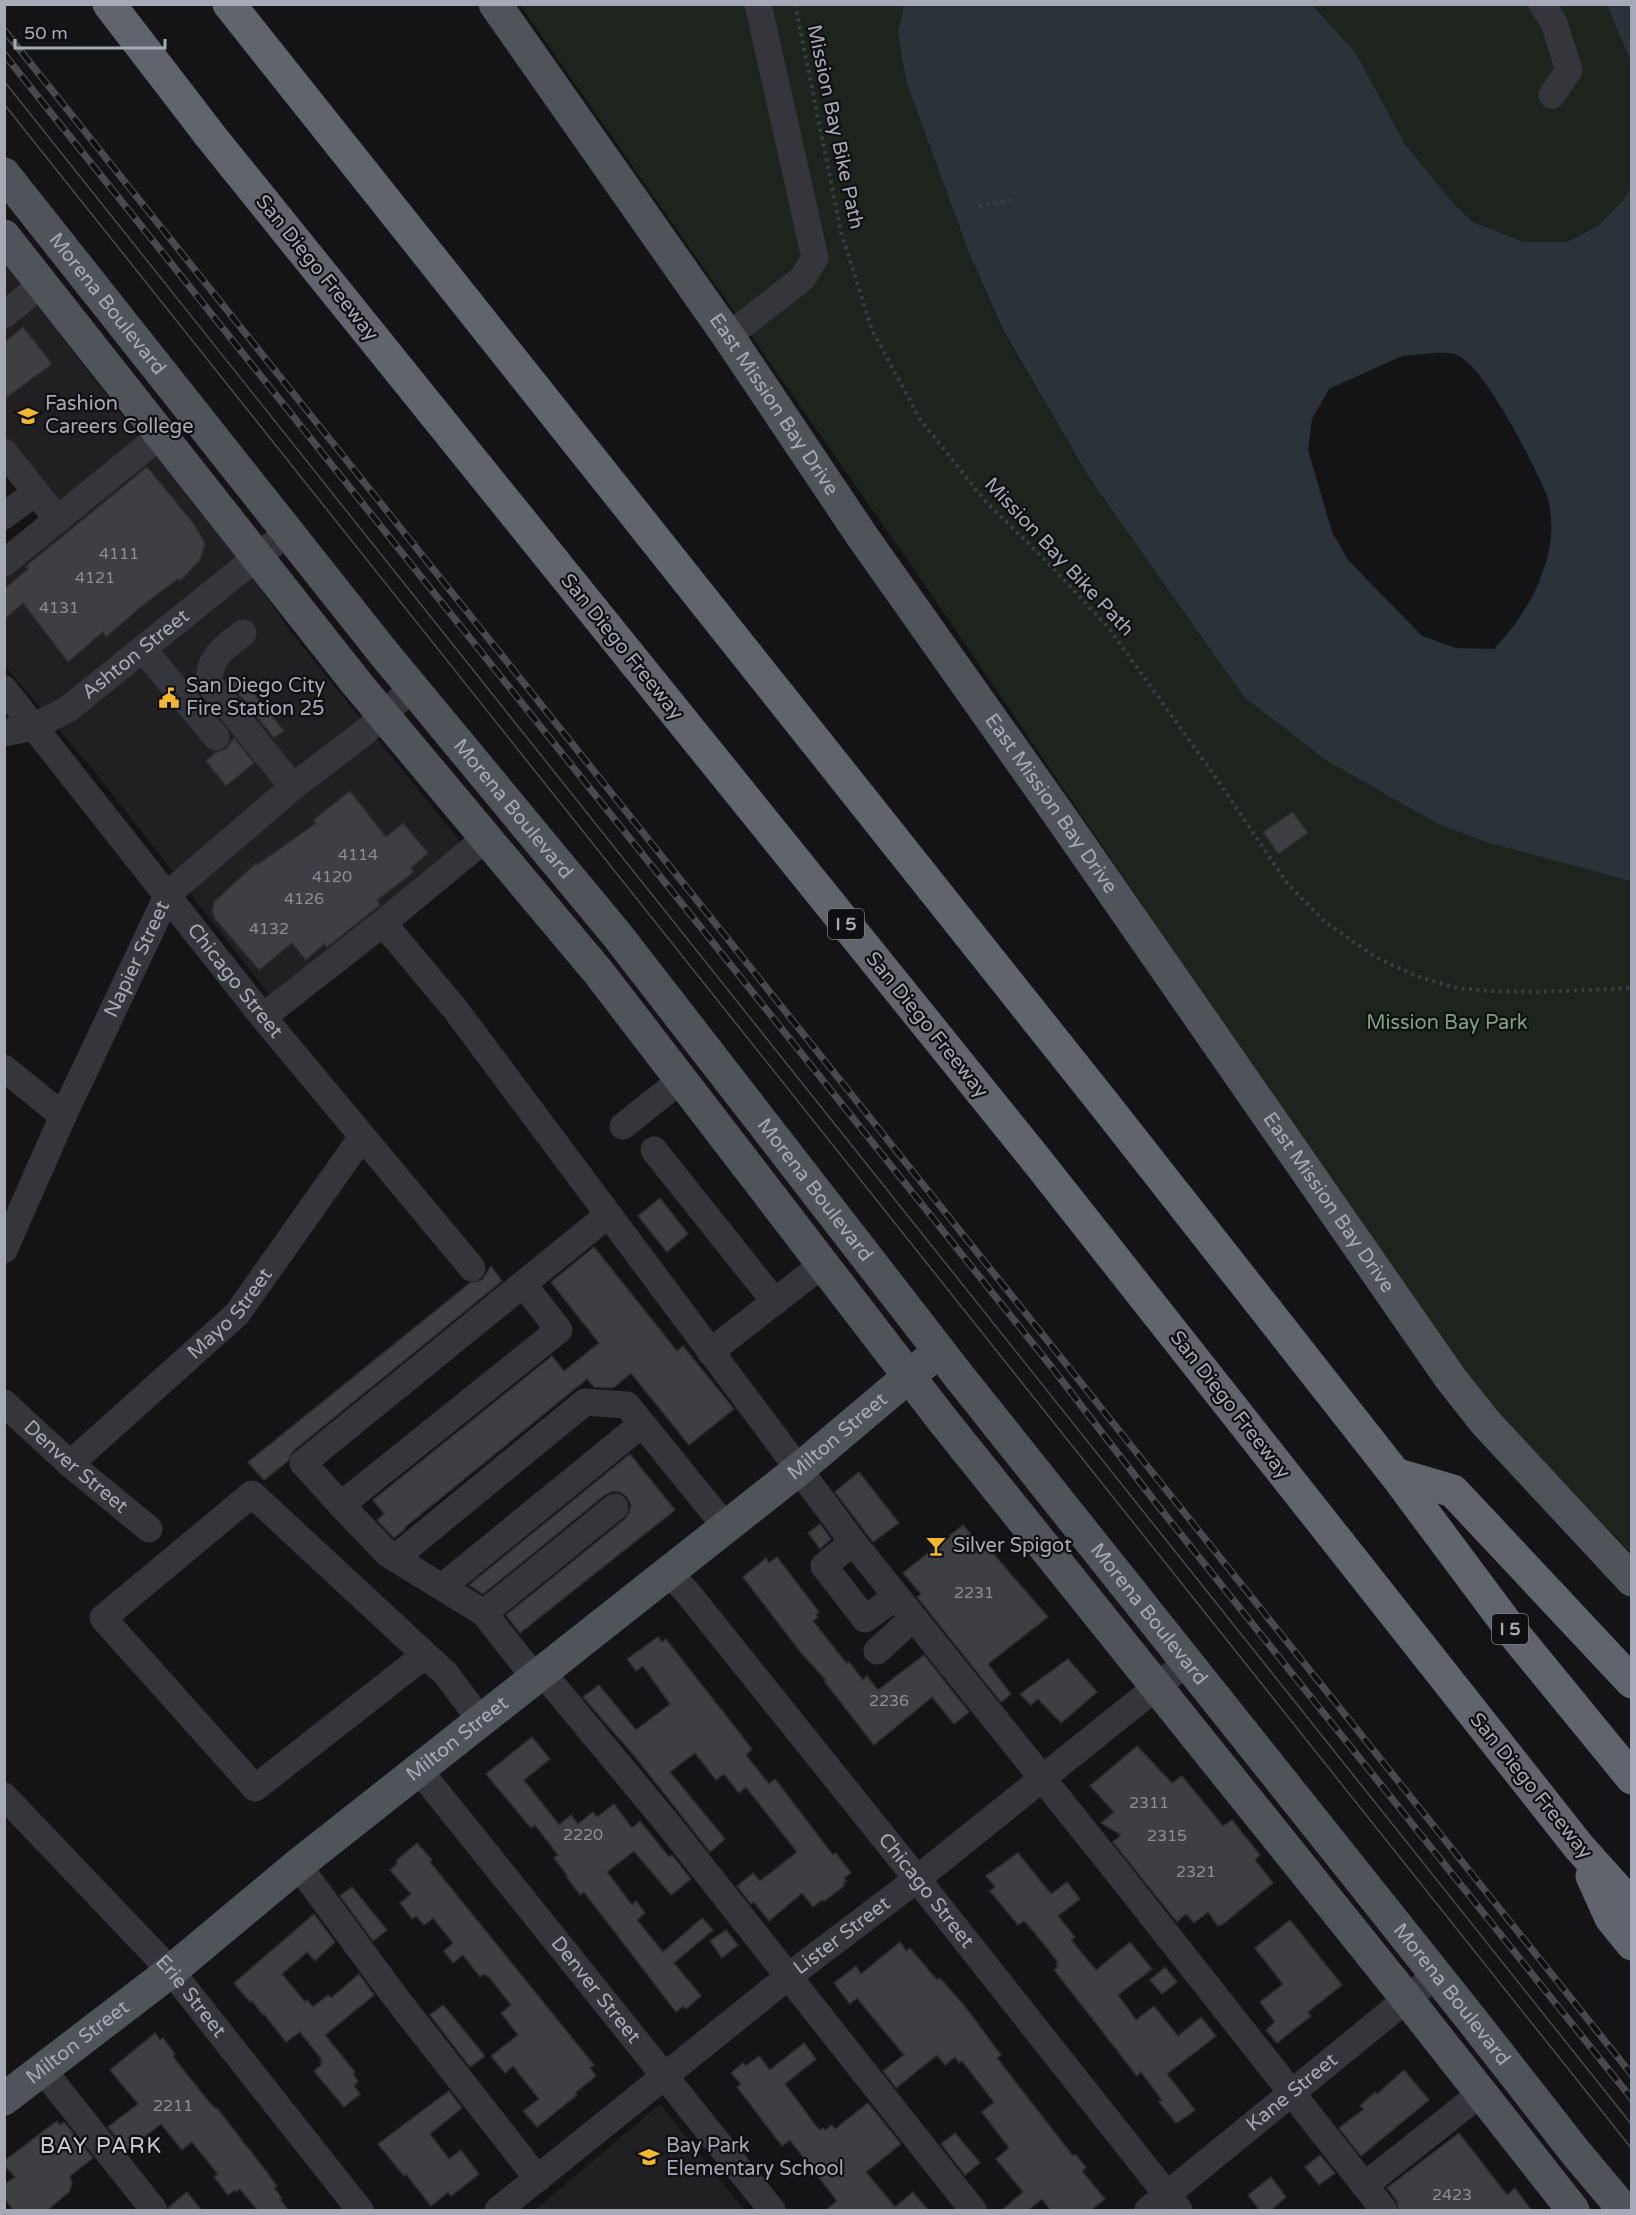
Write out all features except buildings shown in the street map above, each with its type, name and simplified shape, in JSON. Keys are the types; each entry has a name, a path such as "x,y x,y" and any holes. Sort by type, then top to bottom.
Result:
{"highway":[{"name":"San Diego Freeway","path":"109,4 212,138 1034,1157 1579,1847 1632,1906"},
{"name":"I 5","path":"229,4 1101,1100 1395,1474 1515,1635 1632,1778"},
{"path":"1395,1474 1453,1491 1632,1682"},
{"path":"1579,1847 1611,1918 1632,1944"}],"main road":[{"name":"East Mission Bay Drive","path":"495,4 728,336 862,536 1451,1379 1485,1422 1632,1580"},
{"name":"Morena Boulevard","path":"6,178 412,687 617,935 939,1351 1624,2211"},
{"name":"Morena Boulevard","path":"4,236 383,713 599,973 909,1376 1407,1999 1573,2211"},
{"name":"Milton Street","path":"4,2099 171,1971 298,1865 798,1470 939,1351"}],"street":[{"path":"728,336 802,279 814,258 758,4"},
{"path":"1542,4 1554,23 1569,70 1552,95"},
{"path":"4,315 42,284"},
{"path":"4,563 161,435"},
{"path":"5,453 58,520"},
{"path":"4,516 36,492"},
{"name":"Ashton Street","path":"4,733 33,727 68,710 288,532"},
{"path":"243,633 215,658 209,669 209,683 293,787"},
{"path":"143,649 216,737"},
{"name":"Napier Street","path":"4,1250 63,1116 168,894 293,787 366,731 412,687"},
{"name":"Chicago Street","path":"4,689 263,1017 472,1268"},
{"path":"263,1017 383,923 486,838"},
{"path":"383,923 455,1009 852,1542 1123,1879 1384,2211"},
{"path":"4,1068 63,1116"},
{"path":"623,1126 681,1080"},
{"name":"Mayo Street","path":"70,1464 237,1314 362,1137"},
{"path":"654,1150 775,1302"},
{"path":"608,1215 303,1463 388,1554 484,1613 668,1824 973,2211"},
{"path":"710,1352 823,1264"},
{"path":"341,1505 559,1330 523,1284"},
{"path":"394,1558 585,1402 627,1406 725,1526"},
{"name":"Denver Street","path":"4,1403 70,1464 149,1529"},
{"path":"442,1587 642,1424"},
{"path":"425,1655 255,1788 103,1618 252,1494 446,1674 481,1721"},
{"path":"484,1613 615,1507"},
{"path":"852,1542 824,1566 865,1619 896,1597"},
{"name":"Chicago Street","path":"668,1572 687,1592 916,1879 1164,2205"},
{"path":"877,1651 913,1618"},
{"name":"Lister Street","path":"498,2211 789,1976 916,1879 1186,1663"},
{"name":"Denver Street","path":"418,1770 772,2211"},
{"name":"Erie Street","path":"4,1796 171,1971 360,2211"},
{"path":"298,1865 396,1998 538,2179"},
{"name":"Kane Street","path":"1164,2205 1292,2093 1436,1975"},
{"path":"42,2069 154,2211"},
{"path":"1365,2185 1480,2094"}],"path":[{"name":"Mission Bay Bike Path","path":"795,4 844,242 872,330 920,419 985,501 1047,561 1108,627 1287,883 1323,920 1375,957 1416,976 1456,988 1491,991 1538,992 1632,988"},
{"path":"979,206 1011,200"}],"shaded area":[{"path":"904,5 1312,5 1355,52 1405,144 1453,203 1473,222 1524,242 1567,242 1599,225 1626,197 1631,188 1631,881 1486,842 1438,824 1326,760 1244,697 1090,479 1004,332 969,253 906,81 898,33","holes":["1437,353 1457,355 1481,377 1521,442 1541,482 1549,506 1551,537 1544,568 1532,598 1494,649 1456,648 1422,636 1348,560 1332,532 1308,450 1312,419 1329,389 1402,356"]},
{"path":"1607,5 1631,5 1631,62"},
{"path":"4,262 135,432 215,524 291,632 463,845 270,996 99,777 5,666 5,551 44,518 5,467"},
{"name":"Bay Park Elementary School","path":"660,2104 744,2210 535,2210"}],"green space":[{"name":"Mission Bay Park","path":"520,5 904,5 898,33 906,81 969,253 1003,332 1090,479 1244,697 1631,881 1631,1553 1468,1383 920,578"},
{"path":"1312,5 1607,5 1631,62 1632,188 1599,225 1567,242 1524,242 1473,222 1453,203 1405,144 1355,52"}],"tram line":[{"path":"4,81 1632,2125"},
{"path":"4,104 1632,2149"}],"railway":[{"path":"4,30 1632,2075"},
{"path":"4,54 1050,1365 1159,1507 1632,2099"}],"place":[{"name":"Fashion Careers College","path":"28,416"},
{"name":"San Diego City Fire Station 25","path":"169,698"},
{"name":"Silver Spigot","path":"936,1546"},
{"name":"Bay Park Elementary School","path":"649,2157"}],"district":[{"name":"BAY PARK","path":"101,2146"}]}
